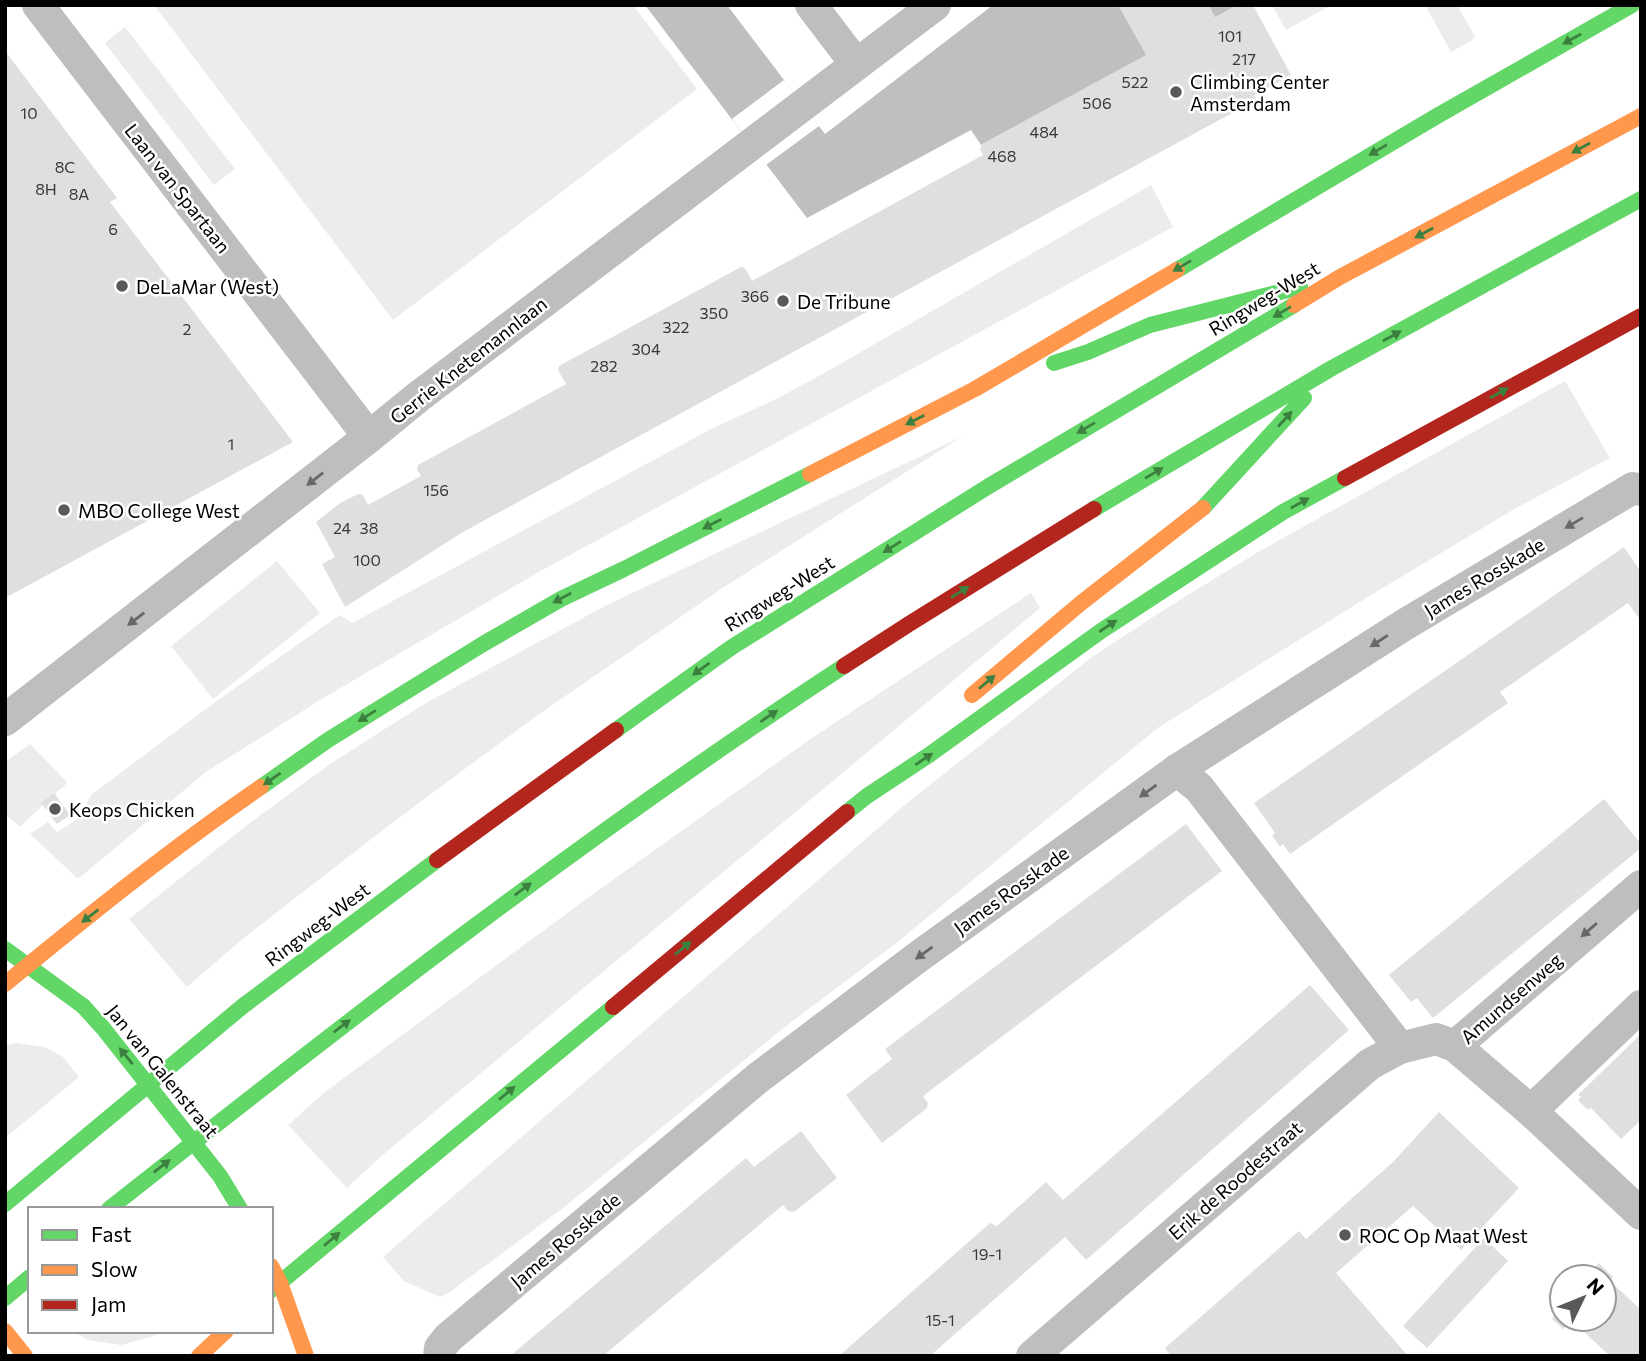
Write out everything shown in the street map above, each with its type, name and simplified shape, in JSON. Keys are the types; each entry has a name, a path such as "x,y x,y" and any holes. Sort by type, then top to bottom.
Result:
{"main road":[{"path":"5,984 227,810 328,740 483,644 561,598 624,569 975,389 1437,116 1632,5"},
{"name":"Ringweg-West","path":"5,1204 243,1006 487,822 732,647 989,486 1340,277 1641,116"},
{"path":"112,1207 297,1060 533,882 765,718 1065,526 1332,368 1641,198"},
{"path":"975,389 1088,352 1150,325 1340,277"},
{"path":"306,1356 276,1287 867,796 929,755 1101,631 1283,512 1641,316"},
{"path":"959,706 1081,603 1206,506 1332,368"},
{"path":"867,796 909,750"},
{"name":"Jan van Galenstraat","path":"5,949 83,1006 103,1028 220,1176 239,1207"},
{"path":"5,1298 28,1279"},
{"path":"5,1331 25,1356"},
{"path":"199,1356 224,1333"}],"street":[{"name":"Laan van Spartaan","path":"38,5 369,437"},
{"path":"811,5 856,64"},
{"name":"Gerrie Knetemannlaan","path":"5,720 418,397 934,5"},
{"name":"James Rosskade","path":"439,1356 440,1348 448,1338 758,1078 918,957 1177,770 1404,625 1637,489"},
{"path":"1177,770 1199,788 1400,1048"},
{"name":"Amundsenweg","path":"1641,886 1455,1046 1531,1111 1641,1214"},
{"path":"1531,1111 1641,1006"},
{"name":"Erik de Roodestraat","path":"1032,1356 1370,1064 1400,1048 1436,1040 1455,1046"}],"shaded area":[{"path":"154,5 633,5 697,89 393,320"},
{"path":"645,5 727,5 825,134 993,5 1236,5 1240,13 981,145 971,130 807,218"},
{"path":"1272,5 1332,5 1286,30"},
{"path":"1425,5 1457,5 1476,38 1451,52"},
{"path":"125,27 235,169 214,185 105,43"},
{"path":"1151,185 1173,227 537,573 320,700 206,772 78,879 30,834 48,822 57,832 70,824 81,813 91,795 211,705 340,615 352,623 711,429 778,398"},
{"path":"1565,381 1610,458 1516,508 1159,727 895,944 781,1030 563,1208 450,1292 440,1297 404,1281 383,1257 907,803 1092,657 1258,552"},
{"path":"963,436 721,589 535,717 245,937 187,987 129,919 247,825 330,764 424,704 605,606"},
{"path":"277,561 320,613 213,699 171,646"},
{"path":"1031,593 1040,608 378,1159 347,1188 288,1125 325,1092 593,894 812,738"},
{"path":"30,744 67,782 64,785 66,786 20,827 5,814 5,762"},
{"path":"16,1043 44,1047 63,1057 79,1077 5,1138 5,1045"},
{"path":"76,1333 159,1333 121,1345 88,1340"}],"pier":[{"path":"1534,5 1636,5 1641,13 1641,25 1506,98 1472,39"},
{"path":"1641,40 1641,276 1613,291 1513,110"},
{"path":"784,80 819,126 766,165 732,119"}],"building":[{"name":"De Tribune","path":"1118,5 1209,5 1215,17 1237,5 1253,5 1291,75 1254,96 1256,100 463,532 345,607 322,564 335,557 316,522 340,503 358,494 363,495 368,505 421,476 417,470 418,465 566,384 558,370 559,366 741,267 745,268 752,281 983,155 980,149 982,144 1146,55"},
{"path":"5,51 117,198 110,202 293,442 5,598"},
{"path":"1624,547 1641,572 1641,621 1628,603 1500,692 1508,703 1290,854 1283,844 1280,847 1272,835 1275,833 1254,803"},
{"name":"Keops Chicken","path":"54,793 70,815 57,824 41,803"},
{"path":"1604,799 1641,844 1641,848 1433,1018 1417,998 1411,1002 1389,975"},
{"path":"1186,824 1222,871 923,1096 928,1103 927,1108 882,1143 846,1095 892,1059 885,1049"},
{"path":"1310,985 1349,1030 1086,1260 1065,1237 930,1356 839,1356 990,1223 997,1226 1046,1182 1063,1200"},
{"path":"1641,1034 1641,1120 1621,1139 1591,1108 1588,1110 1578,1100 1581,1097 1578,1095"},
{"name":"ROC Op Maat West","path":"1439,1112 1519,1188 1461,1250 1413,1206 1336,1273 1408,1356 1171,1356 1165,1348 1299,1231 1306,1239 1393,1162"},
{"path":"801,1131 837,1178 794,1212 788,1211 783,1205 603,1356 510,1356 746,1158 754,1167"},
{"path":"1484,1238 1508,1261 1427,1348 1403,1326"},
{"path":"1618,1288 1641,1310 1641,1356 1610,1356 1585,1333 1618,1333"}],"traffic: fast":[{"path":"1177,270 1437,116 1632,5"},
{"path":"1094,509 1332,368 1641,199"},
{"path":"1054,363 1088,352 1150,325 1300,287"},
{"path":"616,730 732,647 989,486 1294,305"},
{"path":"1203,508 1304,398"},
{"path":"261,787 328,740 561,599 810,474"},
{"path":"847,812 1101,631 1283,512 1345,478"},
{"path":"112,1207 289,1068 562,861 844,666"},
{"path":"5,1204 243,1006 437,860"},
{"path":"5,949 83,1006"},
{"path":"83,1006 220,1176 239,1207"},
{"path":"273,1288 613,1007"},
{"path":"5,1298 28,1279"}],"traffic: slow":[{"path":"1294,305 1340,277 1641,116"},
{"path":"810,474 975,389 1177,270"},
{"path":"972,695 1081,603 1203,508"},
{"path":"5,984 163,858 261,787"},
{"path":"273,1270 306,1356"},
{"path":"5,1331 25,1356"},
{"path":"199,1356 224,1333"}],"traffic: jam":[{"path":"1345,478 1641,316"},
{"path":"844,666 1094,509"},
{"path":"437,860 616,730"},
{"path":"613,1007 847,812"}],"place":[{"name":"Climbing Center Amsterdam","path":"1176,92"},
{"name":"DeLaMar (West)","path":"122,286"},
{"name":"De Tribune","path":"783,301"},
{"name":"MBO College West","path":"64,510"},
{"name":"Keops Chicken","path":"55,809"},
{"name":"ROC Op Maat West","path":"1345,1235"}]}
